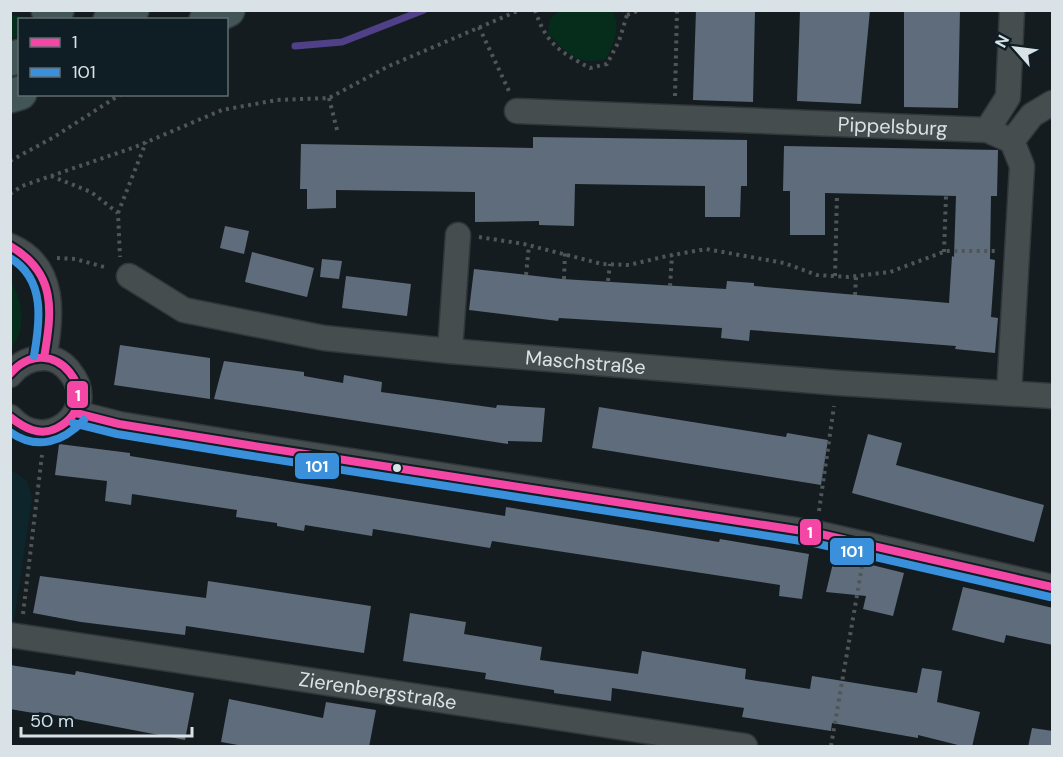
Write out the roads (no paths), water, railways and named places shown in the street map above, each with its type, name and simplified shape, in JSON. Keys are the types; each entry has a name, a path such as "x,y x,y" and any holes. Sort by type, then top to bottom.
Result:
{"highway":[{"path":"48,10 57,10"},
{"path":"114,18 132,10"},
{"path":"210,18 228,10"}],"street":[{"path":"987,130 1008,97 1012,10"},
{"path":"1009,393 1022,166 1012,141 1032,115 1053,103"},
{"name":"Pippelsburg","path":"517,111 987,130 1012,141"},
{"path":"450,351 458,235"},
{"path":"10,246 33,262 45,282 50,299 49,335 44,358"},
{"name":"Maschstraße","path":"125,274 184,310 324,338 450,351 839,383 1053,396"},
{"path":"10,375 21,364 32,359 44,358 61,363 75,377 79,389 76,413 62,427 44,433 32,432 21,427 10,417"},
{"path":"76,413 119,424 248,446 816,533 1053,587"},
{"name":"Zierenbergstraße","path":"15,636 746,747"}],"waterway":[{"path":"295,46 342,42 424,10"}]}
